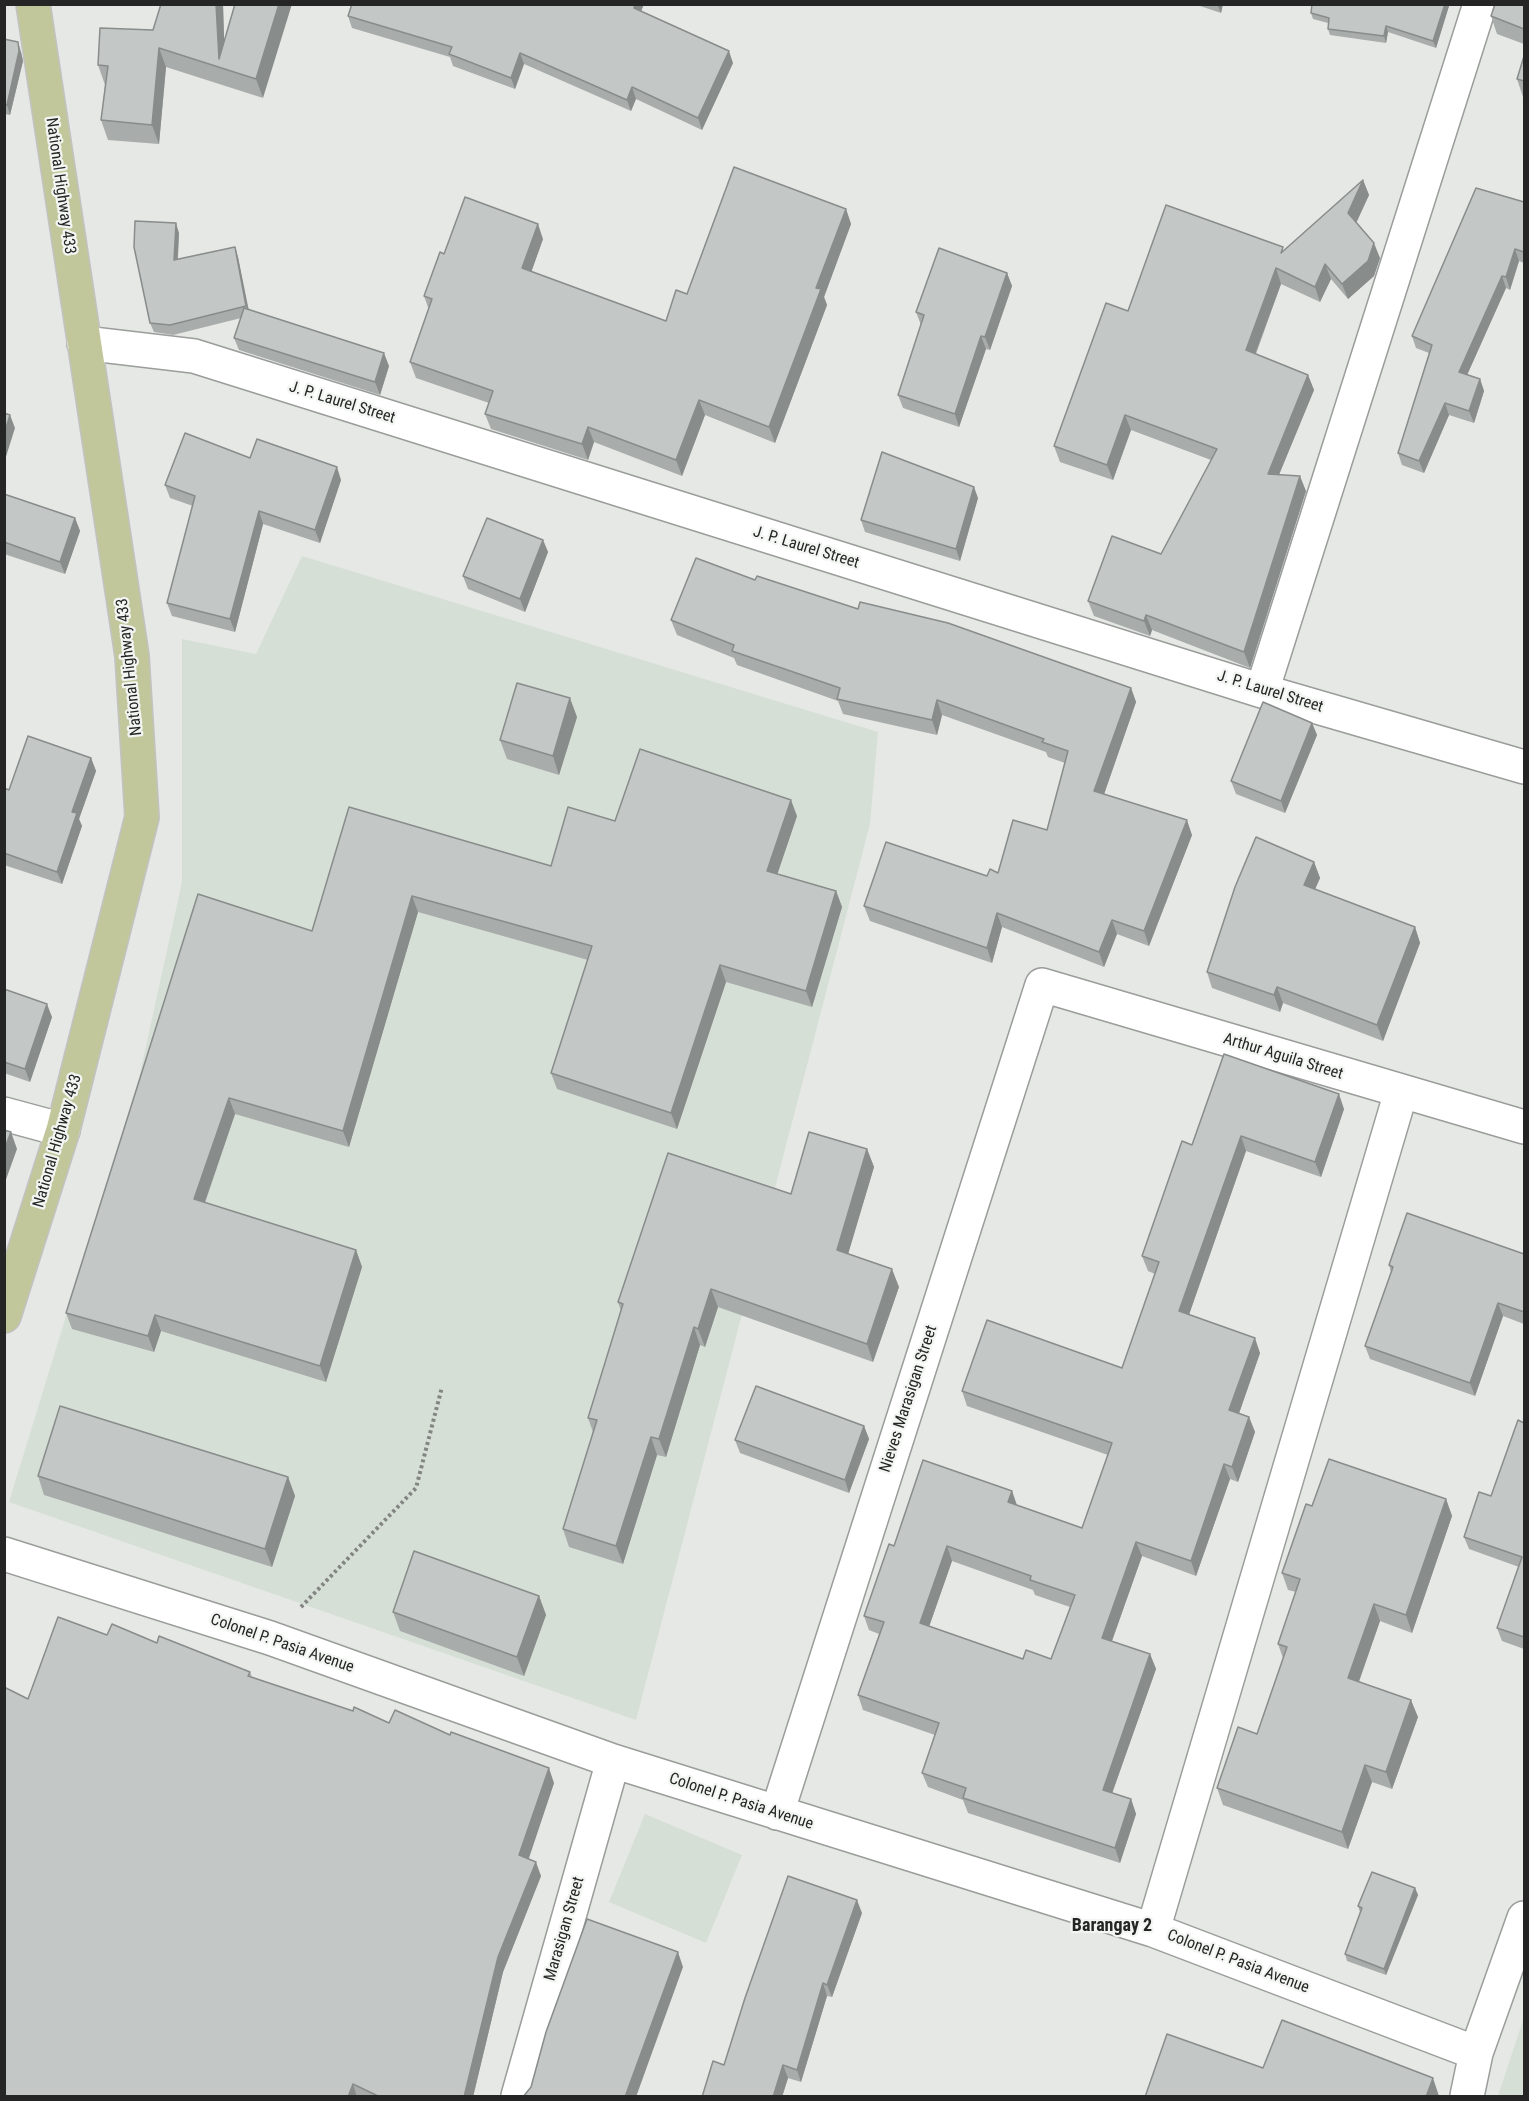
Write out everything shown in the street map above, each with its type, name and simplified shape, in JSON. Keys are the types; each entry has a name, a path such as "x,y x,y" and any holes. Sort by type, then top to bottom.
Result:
{"main road":[{"name":"National Highway 433","path":"4,1316 63,1130 142,817 132,656 33,4"}],"street":[{"path":"1262,691 1480,4"},
{"name":"J. P. Laurel Street","path":"84,343 194,356 1262,691 1524,767"},
{"name":"Arthur Aguila Street","path":"1042,985 1524,1127"},
{"name":"Nieves Marasigan Street","path":"777,1813 1042,985"},
{"path":"1153,1930 1401,1092"},
{"path":"4,1114 63,1130"},
{"name":"Colonel P. Pasia Avenue","path":"4,1554 270,1638 613,1761 1153,1930 1476,2054"},
{"name":"Marasigan Street","path":"518,2097 613,1761"},
{"path":"1467,2097 1476,2054 1524,1918"}],"path":[{"path":"270,1638 416,1488 442,1388"}],"shaded area":[{"path":"302,556 878,732 870,824 636,1720 9,1502 139,1078 182,882 182,639 256,654"},
{"path":"645,1814 742,1855 706,1943 609,1902"},
{"path":"1524,2017 1524,2096 1498,2096"}],"building":[{"path":"161,4 216,4 219,59 235,4 279,4 256,79 159,48 152,125 101,120 108,66 98,65 100,28 153,30"},
{"path":"352,4 635,4 634,8 729,51 698,118 632,87 627,100 520,53 511,78 449,54 452,47 348,16"},
{"path":"1312,4 1445,4 1433,41 1386,26 1384,36 1328,29 1329,18 1311,13"},
{"path":"1495,4 1524,4 1524,29 1491,16"},
{"path":"4,39 18,42 19,51 7,105 4,104"},
{"path":"1524,56 1524,81 1517,79"},
{"path":"734,167 846,209 816,288 821,289 769,427 699,400 676,460 588,427 582,444 485,414 493,391 410,362 432,299 424,296 440,252 444,254 465,197 538,224 522,268 666,321 676,290 687,294"},
{"path":"1363,180 1348,213 1374,243 1368,261 1342,284 1325,264 1315,287 1276,268 1246,350 1308,375 1268,474 1300,476 1244,652 1146,615 1144,621 1088,601 1112,536 1161,554 1217,449 1125,415 1107,465 1054,446 1106,303 1128,311 1166,205 1283,247 1281,253"},
{"path":"1476,188 1524,202 1524,252 1515,249 1506,277 1502,276 1459,372 1480,379 1469,411 1445,403 1419,461 1398,453 1432,345 1412,336"},
{"path":"135,221 176,223 174,260 235,247 246,306 170,325 150,323 134,247"},
{"path":"939,248 1007,273 985,337 981,336 955,414 898,395 924,315 916,312"},
{"path":"244,308 384,353 375,382 234,338"},
{"path":"4,413 10,415 4,434"},
{"path":"185,433 250,458 257,439 337,467 315,530 259,511 230,619 167,603 195,496 165,485"},
{"path":"882,452 974,487 956,549 861,520"},
{"path":"4,494 75,518 60,562 4,542"},
{"path":"487,518 543,540 520,599 463,576"},
{"path":"696,558 755,580 757,576 858,609 860,602 948,623 1131,688 1094,791 1187,820 1144,931 1112,920 1099,952 997,913 987,948 864,906 886,842 987,876 990,869 998,873 1013,820 1047,830 1068,751 1042,742 1044,739 937,700 932,720 837,699 840,688 732,651 734,645 671,620"},
{"path":"517,683 570,698 553,756 500,740"},
{"path":"1263,702 1312,723 1281,801 1231,781"},
{"path":"28,736 91,758 72,812 77,813 57,872 4,853 4,788 9,790"},
{"path":"640,749 791,800 767,871 836,891 806,991 720,965 671,1113 551,1073 592,946 412,896 343,1131 229,1098 194,1199 356,1250 320,1366 155,1315 148,1336 66,1313 198,894 312,931 349,807 551,866 568,807 615,821"},
{"path":"1256,837 1314,862 1304,885 1415,927 1377,1025 1277,987 1274,995 1207,972 1235,887"},
{"path":"4,989 47,1004 25,1069 4,1062"},
{"path":"1224,1054 1339,1094 1315,1162 1241,1136 1179,1311 1255,1338 1229,1410 1249,1417 1232,1467 1224,1464 1191,1561 1136,1542 1102,1638 1150,1654 1103,1790 1131,1799 1115,1848 963,1798 966,1788 922,1773 939,1723 858,1695 884,1622 864,1616 889,1544 894,1546 923,1460 1012,1491 1008,1502 1082,1528 1112,1443 962,1391 987,1320 1122,1368 1159,1262 1142,1256 1182,1141 1192,1145","holes":["947,1546 1031,1576 1030,1580 1075,1595 1051,1659 1026,1650 1023,1659 920,1623"]},
{"path":"4,1130 11,1132 4,1150"},
{"path":"809,1132 867,1149 837,1250 892,1269 867,1344 711,1289 698,1329 694,1327 659,1439 651,1437 616,1546 563,1529 597,1420 588,1418 623,1304 618,1302 668,1153 791,1194"},
{"path":"1407,1213 1524,1254 1524,1312 1498,1303 1470,1383 1365,1346 1393,1267 1389,1265"},
{"path":"756,1386 864,1426 845,1480 735,1440"},
{"path":"60,1406 288,1477 265,1549 38,1476"},
{"path":"1518,1420 1524,1423 1524,1637 1497,1628 1522,1557 1464,1537 1479,1492 1491,1496"},
{"path":"1329,1459 1446,1499 1406,1615 1374,1604 1348,1678 1411,1700 1386,1772 1365,1765 1342,1832 1217,1788 1238,1727 1257,1734 1287,1647 1278,1644 1300,1579 1282,1573 1306,1504 1312,1506"},
{"path":"414,1551 539,1596 517,1657 393,1612"},
{"path":"58,1617 107,1635 112,1624 157,1643 159,1636 250,1672 248,1676 353,1711 354,1707 389,1723 395,1710 450,1735 451,1732 549,1768 519,1855 536,1862 498,1957 464,2097 380,2097 353,2084 348,2097 4,2097 4,1687 28,1699"},
{"path":"1372,1872 1415,1888 1384,1969 1345,1954 1362,1908 1358,1906"},
{"path":"788,1876 857,1900 827,1985 823,1983 797,2070 783,2065 773,2097 702,2097 713,2061 724,2065"},
{"path":"587,1919 678,1952 625,2097 523,2097 531,2087 546,2032"},
{"path":"1282,2020 1433,2078 1426,2097 1145,2097 1167,2034 1263,2068"}],"district":[{"name":"Barangay 2","path":"1112,1926"}]}
